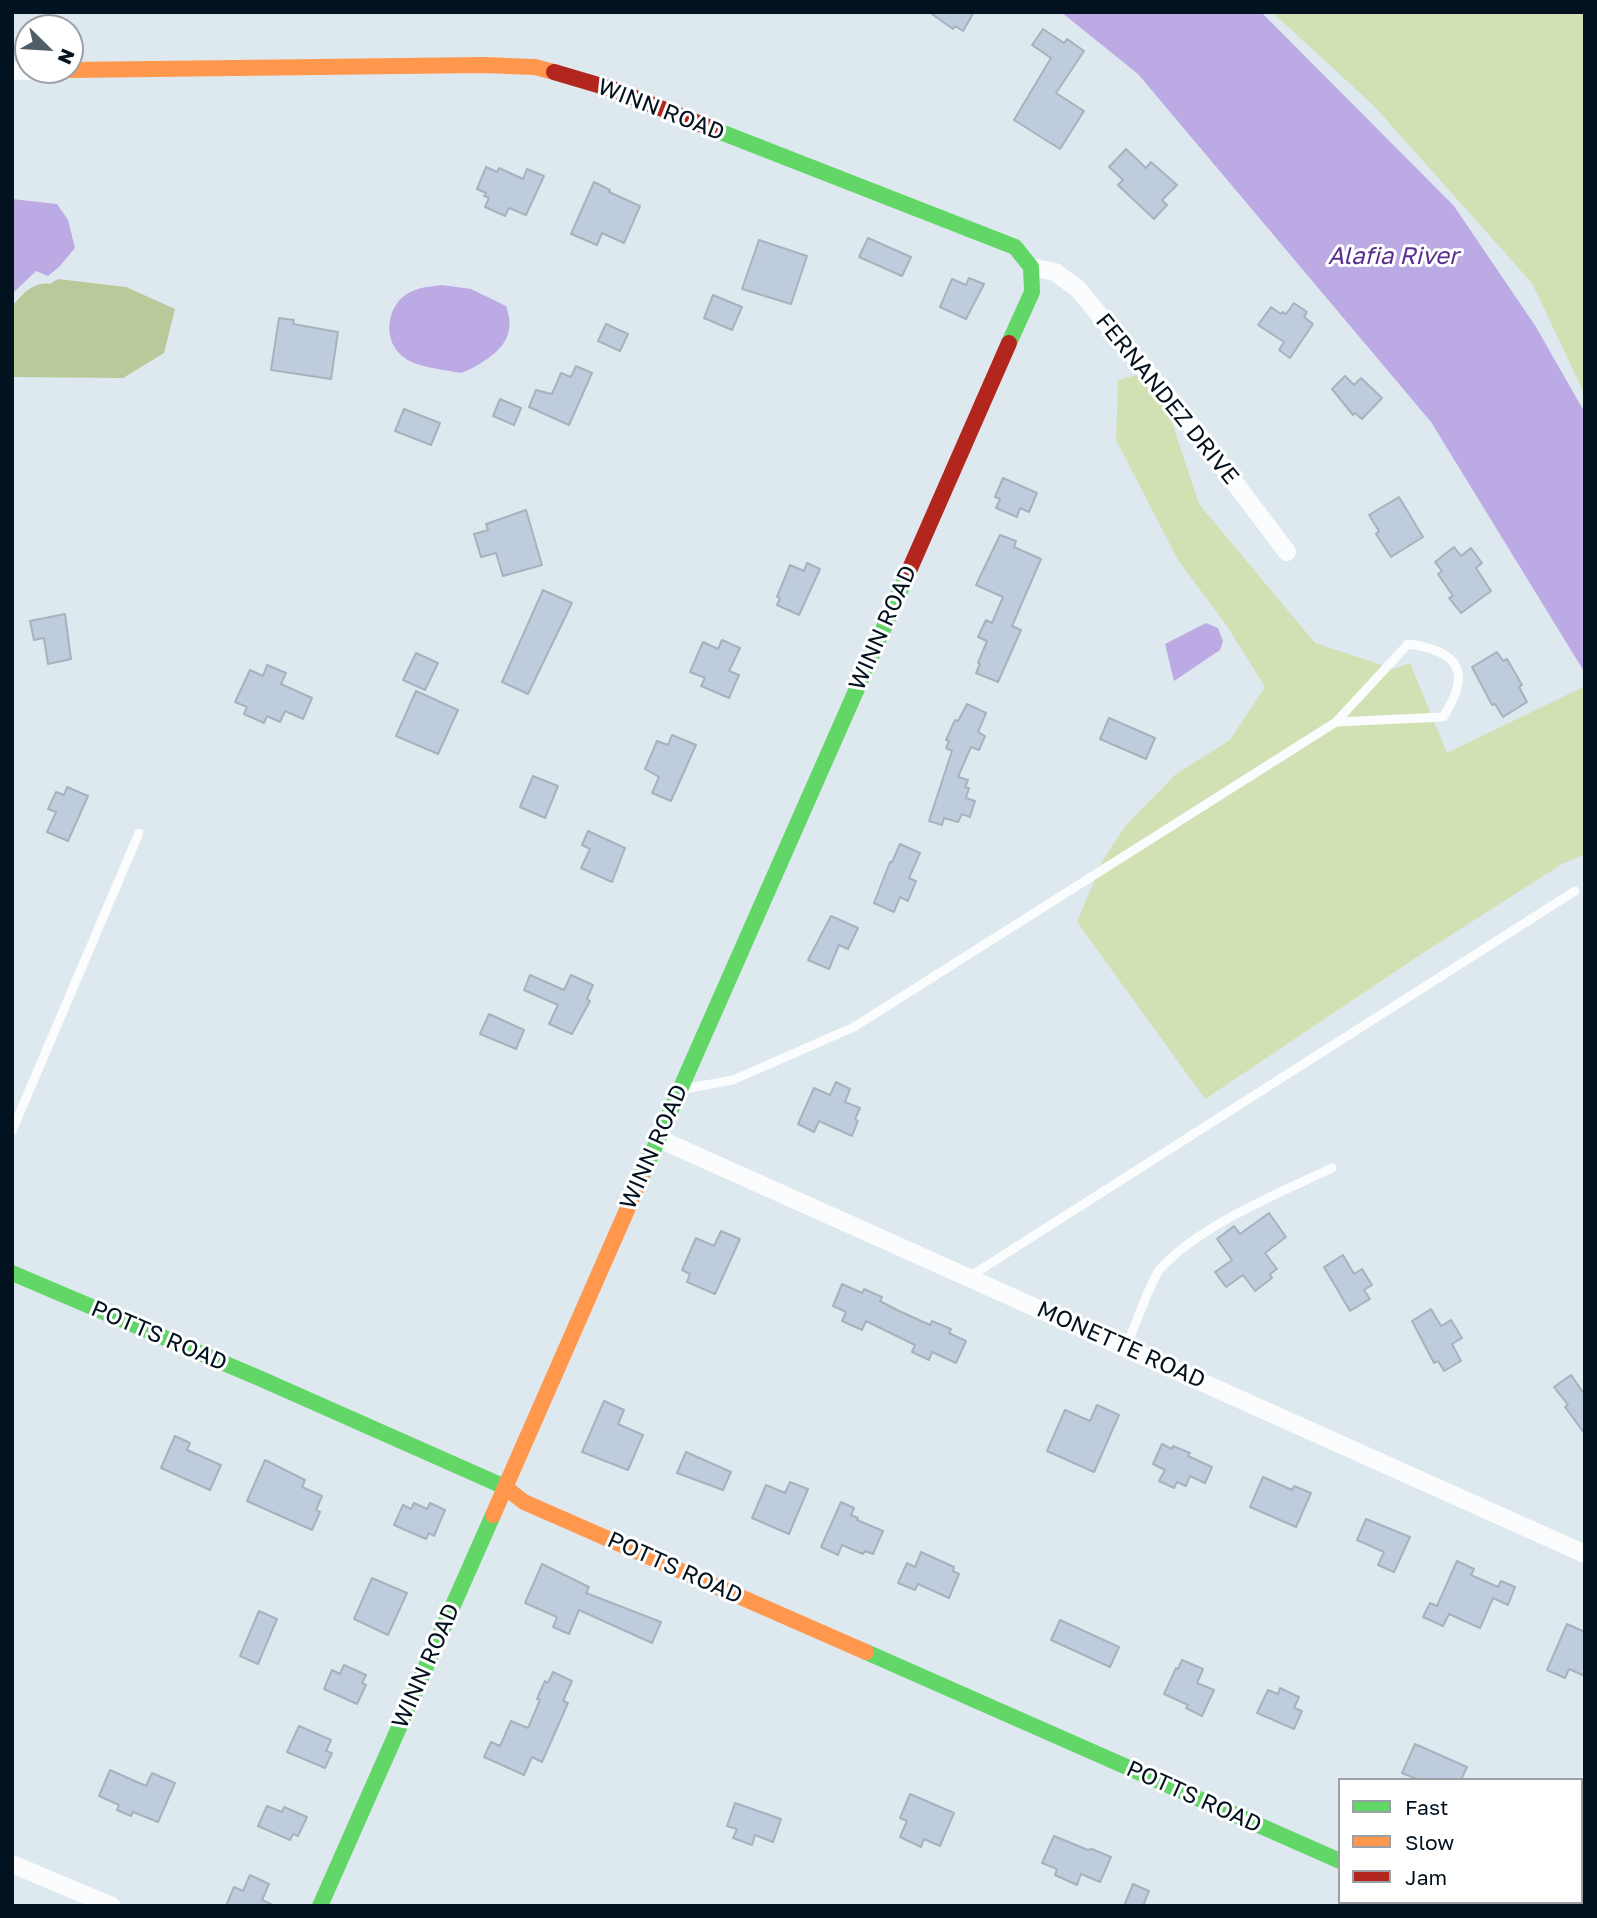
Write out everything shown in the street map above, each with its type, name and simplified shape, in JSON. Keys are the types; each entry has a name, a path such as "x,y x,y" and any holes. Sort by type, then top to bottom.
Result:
{"street":[{"name":"WINN ROAD","path":"84,70 483,65 536,67 615,90 1015,247 1031,267 1032,292 320,1906"},
{"name":"FERNANDEZ DRIVE","path":"1031,267 1055,272 1078,289 1191,425 1287,552"},
{"name":"MONETTE ROAD","path":"657,1138 1585,1554"},
{"name":"POTTS ROAD","path":"12,1273 259,1378 505,1487 524,1502 1338,1860"},
{"path":"12,1864 112,1906"}],"lane":[{"path":"679,1090 733,1080 854,1027 1336,722 1408,644 1422,646 1453,660 1459,668 1460,680 1455,698 1443,717 1336,722"},
{"path":"12,1131 139,834"},
{"path":"969,1277 1575,891"},
{"path":"1126,1347 1158,1270 1188,1245 1248,1207 1332,1168"}],"green space":[{"path":"1272,12 1585,12 1585,395 1532,283 1373,105"},
{"path":"58,279 126,287 175,309 164,353 123,378 12,377 12,307 33,287 50,284"},
{"path":"1137,375 1169,414 1199,504 1315,643 1394,669 1410,663 1447,753 1583,687 1585,689 1585,854 1562,864 1426,951 1205,1099 1077,922 1103,860 1126,825 1176,774 1230,740 1265,687 1227,626 1178,560 1116,440 1118,380"}],"water":[{"name":"Alafia River","path":"1061,12 1261,12 1454,206 1536,327 1585,413 1585,673 1431,422 1138,74"},
{"path":"12,199 57,204 68,220 75,248 48,276 36,271 12,294"},
{"path":"442,285 471,289 506,306 509,316 509,332 502,346 481,363 460,373 422,366 408,360 395,348 391,339 390,319 398,301 415,290"},
{"path":"1206,623 1218,628 1223,641 1220,650 1174,681 1165,644"}],"building":[{"path":"929,12 974,12 963,31 955,26 953,29"},
{"path":"1043,29 1064,43 1067,39 1084,51 1056,93 1084,111 1060,149 1014,120 1051,58 1032,45"},
{"path":"1126,149 1146,168 1151,162 1177,185 1162,200 1167,205 1154,219 1118,185 1123,180 1109,167"},
{"path":"486,167 497,172 499,168 523,179 527,169 544,176 526,215 509,208 505,216 485,207 489,198 484,196 486,193 477,189"},
{"path":"594,182 640,206 624,243 602,233 597,245 571,234"},
{"path":"868,238 911,257 902,276 859,257"},
{"path":"759,240 807,256 791,304 742,289"},
{"path":"969,278 984,284 966,319 940,307 952,279 966,285"},
{"path":"713,295 742,307 732,330 704,318"},
{"path":"1294,303 1307,312 1304,317 1313,324 1290,358 1279,350 1284,342 1258,325 1271,307 1281,314 1286,314"},
{"path":"279,318 294,320 293,324 338,332 331,379 271,370"},
{"path":"606,324 628,334 620,351 598,341"},
{"path":"576,366 592,373 569,425 529,407 536,390 552,394 561,373 571,377"},
{"path":"1345,376 1354,385 1361,378 1382,398 1362,419 1355,413 1353,415 1332,389"},
{"path":"500,399 521,408 514,425 493,416"},
{"path":"404,409 440,423 431,445 395,431"},
{"path":"1003,478 1037,493 1029,512 1020,508 1017,517 996,508 1000,499 995,497"},
{"path":"1399,497 1423,537 1391,557 1376,534 1379,531 1369,515"},
{"path":"526,510 542,565 503,576 496,553 481,557 474,534 488,530 486,524"},
{"path":"1000,535 1016,541 1014,547 1041,559 1012,626 1021,630 998,682 976,673 987,641 978,637 986,620 992,623 1003,597 976,585"},
{"path":"1454,547 1461,556 1471,548 1482,563 1476,568 1491,591 1461,613 1449,598 1453,596 1438,574 1442,571 1435,562"},
{"path":"807,563 820,569 799,615 777,605 780,598 777,597 790,565 804,571"},
{"path":"543,590 572,603 528,694 502,682"},
{"path":"65,614 71,659 48,664 44,638 34,640 30,621"},
{"path":"722,640 740,648 729,671 739,675 729,698 701,686 705,678 690,672 703,642 718,649"},
{"path":"1497,652 1503,661 1507,659 1522,685 1519,687 1527,702 1503,717 1495,704 1492,705 1472,667"},
{"path":"416,653 438,663 425,690 403,680"},
{"path":"267,665 286,673 281,684 312,698 303,719 285,711 280,722 267,716 264,723 244,714 247,707 235,702 250,670 263,676"},
{"path":"416,691 458,710 438,754 396,736"},
{"path":"967,704 986,713 978,732 985,736 979,750 971,747 958,777 968,780 965,787 969,788 966,798 975,801 970,817 962,814 958,822 944,818 942,825 929,821 952,751 946,748 949,741 946,740 955,720 958,721"},
{"path":"1109,718 1155,738 1146,759 1100,739"},
{"path":"672,735 696,745 671,801 652,793 659,777 645,769 657,741 668,745"},
{"path":"533,776 558,786 545,818 520,807"},
{"path":"67,787 88,796 68,841 47,832 56,812 48,809 56,792 64,795"},
{"path":"588,831 625,848 612,882 581,868 590,849 582,845"},
{"path":"900,844 920,853 909,878 916,881 908,901 900,897 894,912 874,903"},
{"path":"831,916 858,928 848,949 839,945 829,969 808,960"},
{"path":"530,975 564,990 571,975 593,985 587,999 590,1001 572,1034 549,1024 558,1005 524,990"},
{"path":"489,1014 524,1030 516,1049 480,1034"},
{"path":"836,1082 850,1089 845,1102 860,1108 852,1136 819,1121 814,1132 798,1124 814,1088 830,1095"},
{"path":"1269,1213 1286,1237 1265,1253 1277,1269 1270,1274 1272,1278 1255,1291 1243,1275 1226,1287 1215,1272 1232,1260 1217,1239 1234,1226 1240,1234"},
{"path":"721,1231 740,1239 715,1294 687,1282 690,1274 682,1270 696,1238 714,1246"},
{"path":"1343,1255 1354,1274 1362,1269 1372,1285 1364,1290 1370,1299 1350,1311 1324,1267"},
{"path":"842,1284 862,1293 864,1289 882,1297 880,1301 930,1325 932,1321 951,1329 949,1333 966,1341 956,1363 932,1352 929,1360 912,1352 915,1345 866,1321 862,1330 842,1321 846,1312 833,1306"},
{"path":"1431,1309 1441,1326 1451,1320 1462,1338 1452,1344 1461,1361 1444,1371 1438,1361 1434,1363 1412,1321"},
{"path":"1571,1375 1585,1395 1585,1434 1554,1387"},
{"path":"604,1401 624,1410 618,1424 643,1435 628,1470 582,1452"},
{"path":"1097,1405 1119,1415 1094,1472 1047,1451 1065,1410 1090,1421"},
{"path":"175,1436 190,1443 187,1450 221,1465 210,1490 161,1468"},
{"path":"1162,1444 1190,1453 1188,1456 1212,1467 1205,1483 1190,1476 1186,1486 1177,1482 1174,1488 1159,1481 1165,1470 1153,1464"},
{"path":"686,1452 731,1472 723,1490 677,1473"},
{"path":"265,1460 305,1480 302,1487 322,1496 316,1510 320,1512 312,1530 247,1501"},
{"path":"1263,1477 1292,1490 1294,1486 1311,1493 1296,1527 1250,1507"},
{"path":"790,1482 808,1489 789,1534 752,1518 766,1485 785,1493"},
{"path":"841,1502 854,1508 851,1515 858,1518 857,1520 883,1531 873,1554 865,1551 863,1554 842,1545 838,1555 821,1547"},
{"path":"414,1503 427,1509 430,1503 445,1510 434,1536 429,1533 426,1539 394,1525 403,1505 411,1509"},
{"path":"1366,1519 1410,1537 1394,1572 1378,1565 1384,1552 1357,1540"},
{"path":"921,1552 954,1567 953,1571 959,1574 949,1598 918,1584 915,1590 898,1583 907,1563 915,1567"},
{"path":"1457,1561 1474,1569 1471,1575 1498,1587 1501,1581 1515,1587 1508,1605 1493,1598 1480,1628 1449,1614 1443,1626 1423,1617 1430,1603 1437,1606"},
{"path":"542,1564 589,1587 586,1593 661,1622 652,1643 579,1610 569,1634 553,1627 557,1617 525,1603"},
{"path":"372,1578 407,1593 388,1635 354,1619"},
{"path":"259,1611 277,1619 258,1664 240,1656"},
{"path":"1060,1620 1119,1647 1110,1667 1051,1640"},
{"path":"1567,1624 1585,1632 1585,1676 1569,1669 1565,1678 1547,1670"},
{"path":"1182,1660 1203,1669 1197,1683 1214,1690 1202,1716 1186,1708 1188,1705 1164,1694"},
{"path":"344,1665 366,1675 362,1683 366,1685 357,1704 324,1689 332,1670 340,1674"},
{"path":"553,1672 572,1681 563,1701 568,1703 542,1762 532,1757 524,1775 484,1757 491,1742 500,1746 511,1721 528,1728 545,1681 548,1683"},
{"path":"1280,1688 1299,1697 1294,1708 1302,1711 1294,1729 1257,1713 1268,1690 1278,1694"},
{"path":"299,1726 331,1740 326,1751 332,1753 325,1768 287,1752"},
{"path":"1415,1744 1467,1767 1462,1778 1414,1778 1402,1773"},
{"path":"110,1770 146,1786 152,1773 175,1783 158,1822 133,1812 131,1816 117,1810 119,1805 99,1796"},
{"path":"910,1794 954,1813 940,1846 924,1839 921,1847 900,1837 907,1821 900,1818"},
{"path":"735,1803 781,1819 773,1842 755,1835 752,1845 733,1838 737,1829 727,1826"},
{"path":"267,1806 282,1812 284,1807 307,1817 298,1836 293,1834 290,1840 258,1826"},
{"path":"1054,1836 1111,1857 1100,1882 1081,1874 1077,1885 1055,1875 1057,1869 1042,1863"},
{"path":"250,1875 269,1884 262,1900 275,1906 226,1906 234,1887 243,1891"},
{"path":"1133,1884 1149,1891 1143,1906 1124,1906"}],"traffic: fast":[{"path":"713,129 1015,247 1031,267 1032,292 1009,343"},
{"path":"641,1178 908,573"},
{"path":"12,1273 259,1378 511,1492"},
{"path":"320,1906 493,1515"},
{"path":"866,1652 1338,1860"}],"traffic: slow":[{"path":"84,70 483,65 535,67 554,72"},
{"path":"493,1515 641,1178"},
{"path":"511,1492 524,1502 866,1652"}],"traffic: jam":[{"path":"554,72 615,90 713,129"},
{"path":"908,573 1009,343"}]}
